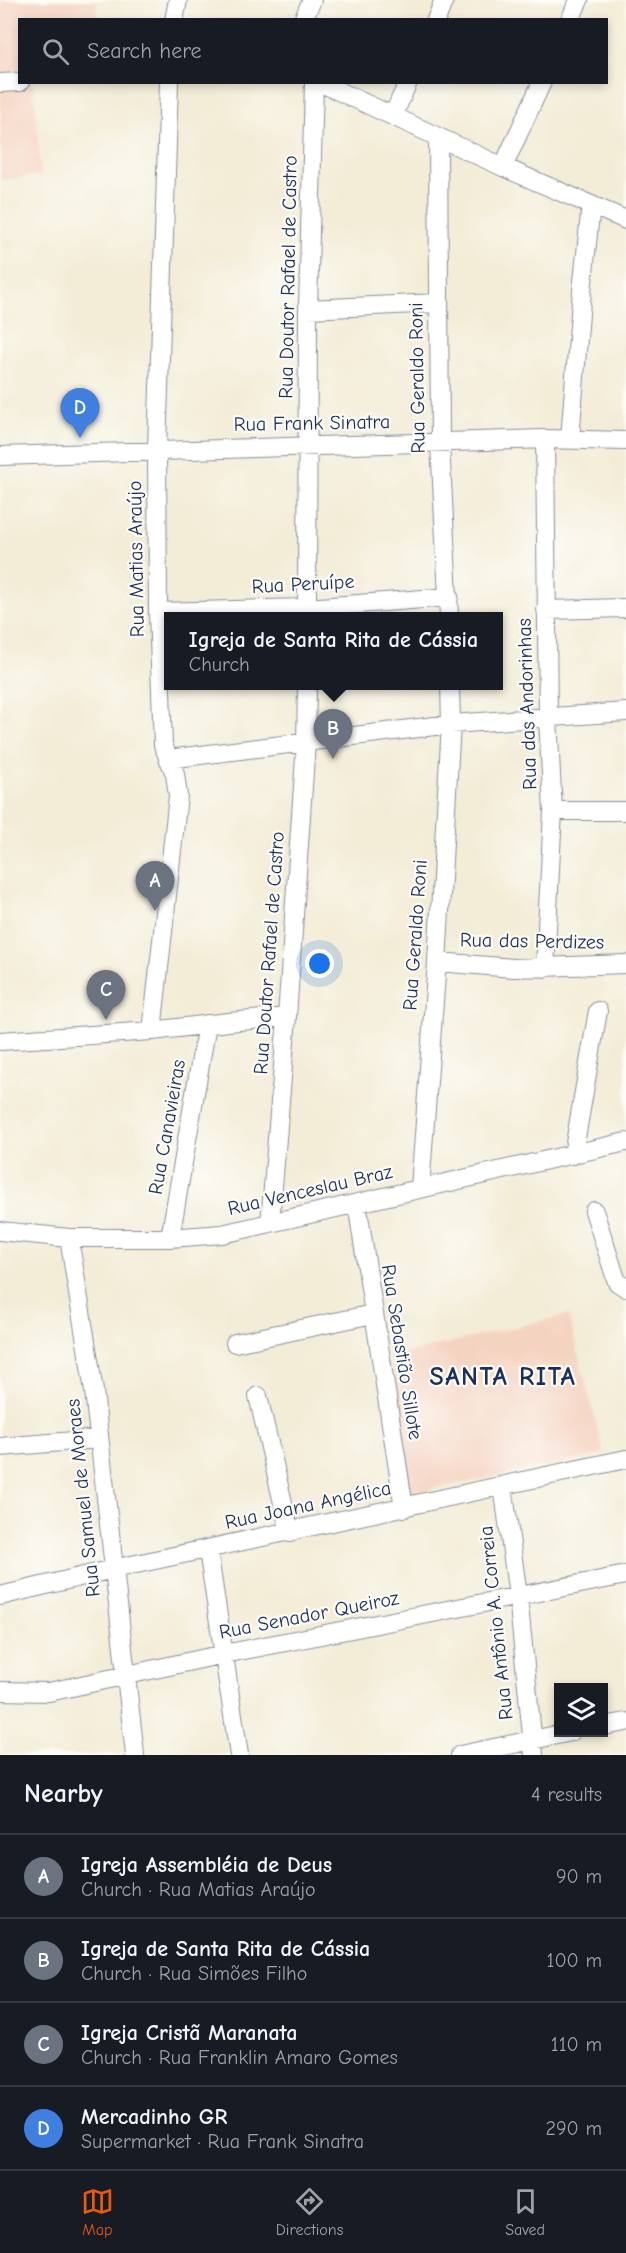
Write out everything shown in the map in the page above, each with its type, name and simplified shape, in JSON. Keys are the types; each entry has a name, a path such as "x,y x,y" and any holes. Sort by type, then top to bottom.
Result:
{"street":[{"path":"174,18 178,0"},
{"path":"304,18 312,0"},
{"path":"437,18 444,0"},
{"path":"571,18 579,0"},
{"path":"0,83 18,82"},
{"name":"Rua Matias Araújo","path":"152,1031 178,796 176,774 163,745 158,612 158,449 169,84"},
{"name":"Rua Doutor Rafael de Castro","path":"307,612 308,309 314,84"},
{"path":"323,84 438,138 626,220"},
{"path":"393,116 407,84"},
{"path":"503,167 541,84"},
{"name":"Rua Geraldo Roni","path":"438,138 440,443 449,612"},
{"path":"570,440 591,205"},
{"path":"308,309 438,303"},
{"name":"Rua Frank Sinatra","path":"0,456 158,449 545,439 626,441"},
{"name":"Rua das Andorinhas","path":"545,439 548,718 553,811 545,968"},
{"name":"Rua Peruípe","path":"158,612 307,612 449,597"},
{"path":"546,610 626,608"},
{"name":"Rua Doutor Rafael de Castro","path":"270,1223 306,743 307,690"},
{"name":"Rua Geraldo Roni","path":"420,1188 437,962 451,724 450,690"},
{"path":"168,759 451,724 626,712"},
{"path":"553,811 626,811"},
{"name":"Rua das Perdizes","path":"437,962 545,968 626,964"},
{"path":"573,1155 598,1011"},
{"path":"0,1041 152,1031 287,1017"},
{"name":"Rua Canavieiras","path":"171,1238 207,1024"},
{"name":"Rua Venceslau Braz","path":"0,1231 69,1238 171,1238 222,1234 626,1142"},
{"name":"Rua Sebastião Sillote","path":"357,1203 404,1508"},
{"path":"594,1211 617,1282 626,1288"},
{"name":"Rua Samuel de Moraes","path":"69,1238 94,1391 135,1755"},
{"path":"235,1343 373,1314"},
{"path":"258,1396 290,1533"},
{"path":"0,1448 99,1439"},
{"name":"Rua Joana Angélica","path":"0,1596 113,1569 290,1533 626,1459"},
{"name":"Rua Antônio A. Correia","path":"502,1486 518,1596 533,1748"},
{"path":"208,1550 239,1755"},
{"name":"Rua Senador Queiroz","path":"0,1691 49,1692 224,1654 626,1575"},
{"path":"608,1725 626,1722"},
{"path":"460,1755 533,1748 559,1737"}],"shaded area":[{"path":"0,0 96,0 98,18 18,18 18,84 33,84 41,175 0,180"},
{"path":"568,1315 604,1454 410,1494 390,1357"}],"place":[{"name":"Mercadinho GR","path":"80,438"},
{"name":"Igreja de Santa Rita de Cássia","path":"333,759"},
{"name":"Igreja Assembléia de Deus","path":"155,911"},
{"name":"Igreja Cristã Maranata","path":"106,1020"}],"district":[{"name":"SANTA RITA","path":"503,1377"}]}
